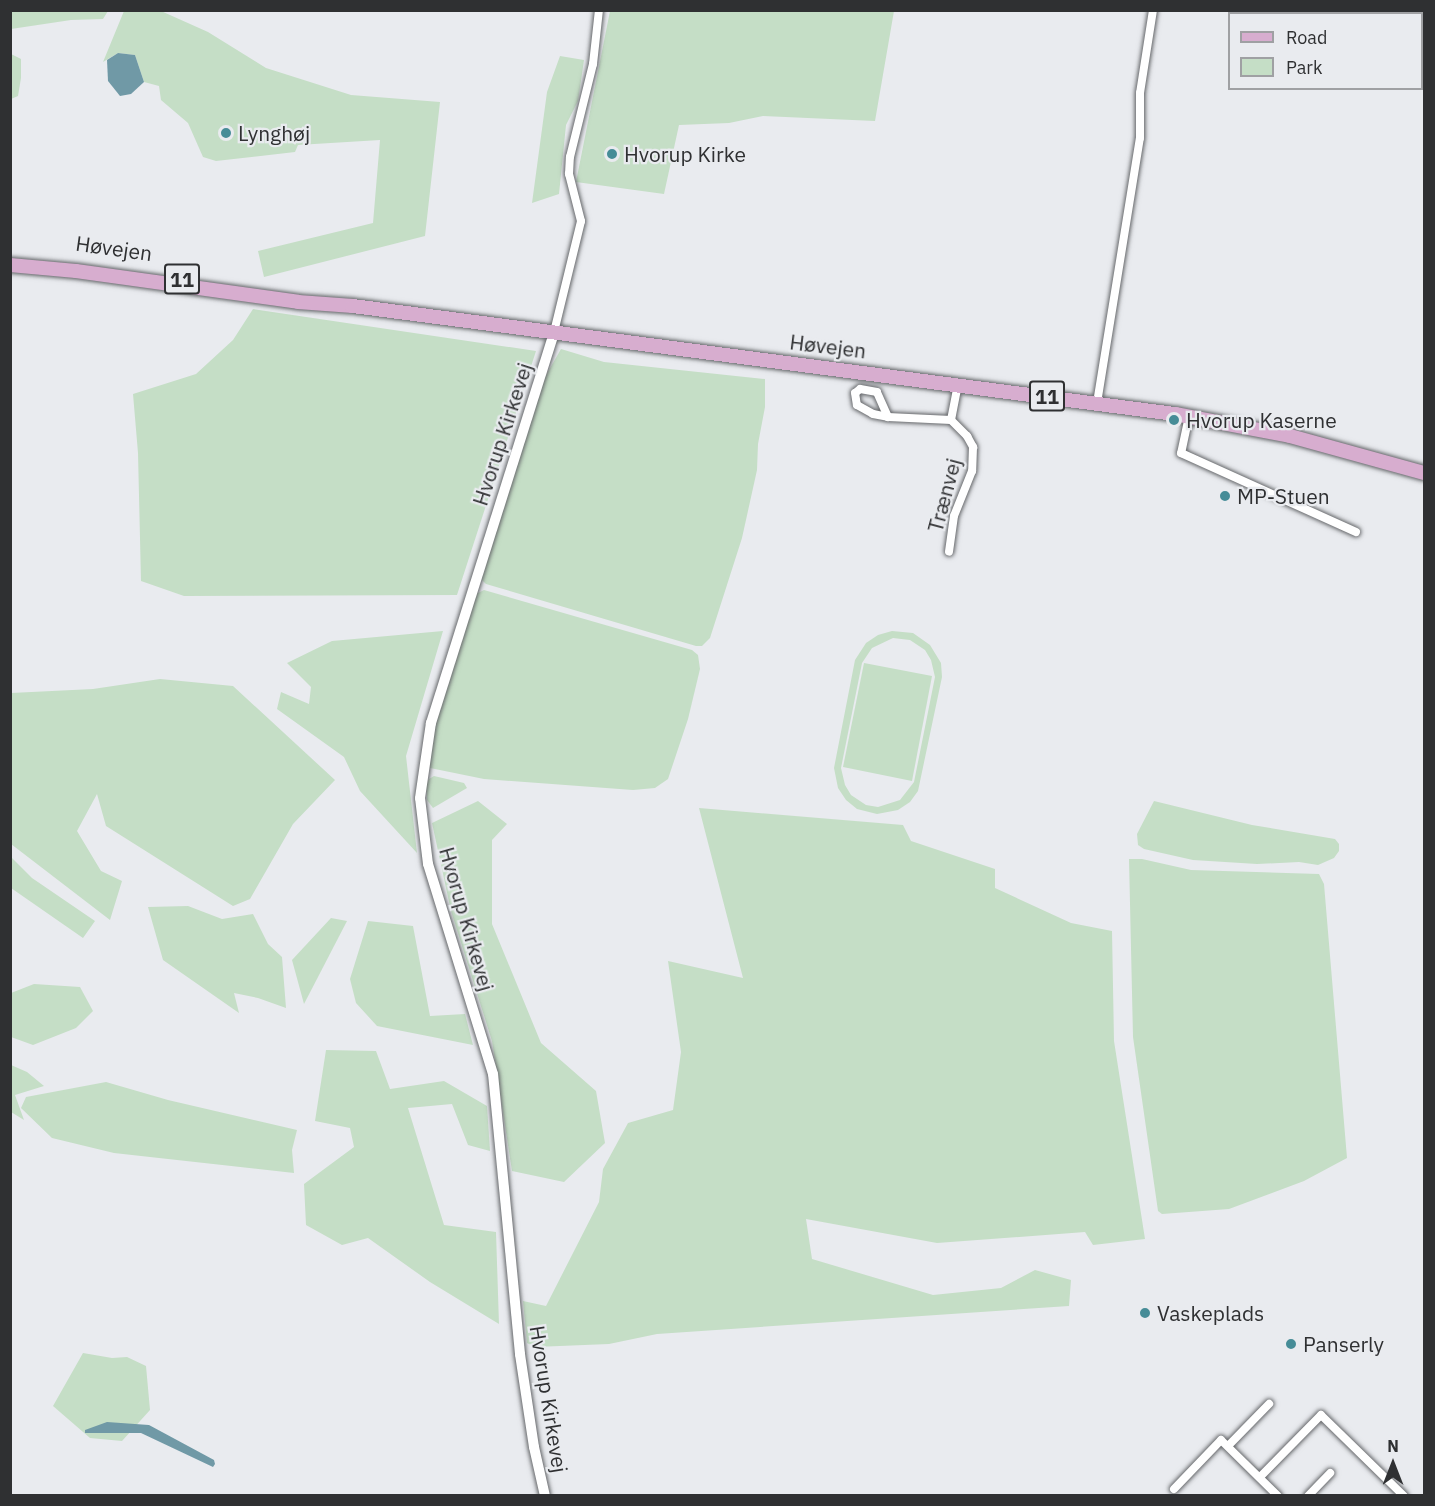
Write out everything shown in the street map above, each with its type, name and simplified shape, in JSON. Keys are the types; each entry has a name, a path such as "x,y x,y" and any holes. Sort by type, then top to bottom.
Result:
{"main road":[{"name":"Høvejen","path":"10,259 109,268 300,295 353,306"},
{"name":"Høvejen","path":"10,266 76,271 298,302 353,306 1189,416 1290,436 1425,473"}],"street":[{"path":"554,332 581,222 569,174 570,157 593,63 599,10"},
{"path":"1097,403 1140,138 1140,93 1153,10"},
{"name":"Hvorup Kirkevej","path":"545,1496 530,1429 520,1354 493,1074 428,864 420,798 425,746 433,714 554,332"},
{"path":"888,417 951,420 958,384"},
{"path":"1189,416 1181,453 1356,532"},
{"name":"Trænvej","path":"949,552 954,516 974,459 973,447 967,436 951,420"},
{"path":"1228,1446 1269,1404"},
{"path":"1260,1477 1321,1415 1404,1496"},
{"path":"1174,1489 1221,1440 1278,1496"},
{"path":"1308,1496 1330,1473"}],"green space":[{"path":"11,10 108,11 103,19 71,20 11,29"},
{"path":"124,11 161,11 208,32 266,68 351,95 440,102 425,236 264,277 258,251 373,223 380,140 298,145 295,152 216,161 203,157 188,123 161,100 159,86 144,82 135,55 118,53 103,62"},
{"path":"610,11 894,11 875,121 763,116 729,123 679,125 664,194 576,182"},
{"path":"11,54 21,59 21,78 18,96 11,99"},
{"path":"560,56 584,60 578,101 566,125 559,194 532,203 547,92"},
{"path":"253,309 536,351 457,595 184,596 141,581 138,453 133,394 196,374 233,340"},
{"path":"561,349 604,362 765,379 765,407 758,444 757,470 742,538 710,638 702,646 486,584 481,579 545,377"},
{"path":"484,590 692,650 698,655 700,669 688,719 668,779 655,788 633,790 484,779 430,768 427,760 433,732 476,594"},
{"path":"443,631 406,756 417,853 360,791 344,757 277,709 281,692 309,704 311,687 287,663 332,641"},
{"path":"892,631 913,633 930,645 941,663 942,677 918,791 910,802 898,810 877,814 857,809 846,800 838,788 834,768 855,660 866,643 878,635","holes":["893,638 910,640 925,650 931,660 935,677 914,782 900,800 878,807 866,805 851,795 845,785 841,768 862,663 872,648"]},
{"path":"864,663 932,676 912,781 843,767"},
{"path":"160,679 233,686 335,780 293,824 250,899 233,906 106,826 97,794 77,831 101,871 122,881 110,920 11,844 11,693 93,689"},
{"path":"434,776 464,783 467,788 433,808 427,800 426,785"},
{"path":"478,801 507,824 492,840 492,924 541,1043 596,1091 605,1143 564,1182 512,1171 492,1041 451,911 432,823"},
{"path":"1154,801 1252,825 1335,839 1339,844 1339,851 1334,858 1318,865 1299,862 1257,864 1193,860 1144,849 1138,845 1137,834"},
{"path":"699,808 903,825 911,841 995,869 995,888 1071,923 1112,931 1114,1041 1145,1239 1093,1245 1085,1232 937,1243 806,1219 812,1259 933,1295 1001,1288 1035,1270 1071,1280 1069,1306 657,1334 609,1344 535,1347 527,1343 523,1301 546,1306 599,1202 603,1169 628,1123 673,1110 681,1052 668,961 743,978"},
{"path":"10,856 32,878 95,921 83,938 11,888"},
{"path":"1129,859 1142,859 1191,870 1319,874 1324,884 1347,1158 1304,1181 1229,1209 1162,1214 1158,1211 1133,1037"},
{"path":"188,906 222,919 253,914 268,944 282,957 286,1008 258,998 234,993 239,1013 163,960 148,907"},
{"path":"331,918 347,921 304,1004 292,960"},
{"path":"368,921 413,926 430,1016 465,1014 473,1045 377,1026 356,1003 350,979"},
{"path":"34,984 80,987 93,1011 76,1028 33,1045 11,1037 11,993"},
{"path":"326,1050 376,1051 390,1089 444,1081 487,1106 490,1151 468,1145 452,1104 408,1108 444,1225 496,1232 499,1324 430,1282 368,1238 342,1245 306,1225 304,1184 354,1147 350,1128 315,1121"},
{"path":"11,1065 27,1072 44,1086 15,1095 24,1120 11,1112"},
{"path":"106,1082 168,1100 297,1130 292,1150 294,1173 114,1153 52,1138 21,1108 26,1097"},
{"path":"83,1353 112,1358 127,1357 146,1366 150,1410 122,1441 90,1438 53,1406"}],"water":[{"path":"118,53 135,55 144,82 131,94 120,96 108,81 107,60"},
{"path":"107,1422 149,1425 214,1460 215,1464 213,1467 141,1433 85,1433 85,1430"}],"place":[{"name":"Lynghøj","path":"226,133"},
{"name":"Hvorup Kirke","path":"612,154"},
{"name":"Hvorup Kaserne","path":"1174,420"},
{"name":"MP-Stuen","path":"1225,496"},
{"name":"Vaskeplads","path":"1145,1313"},
{"name":"Panserly","path":"1291,1344"}]}
